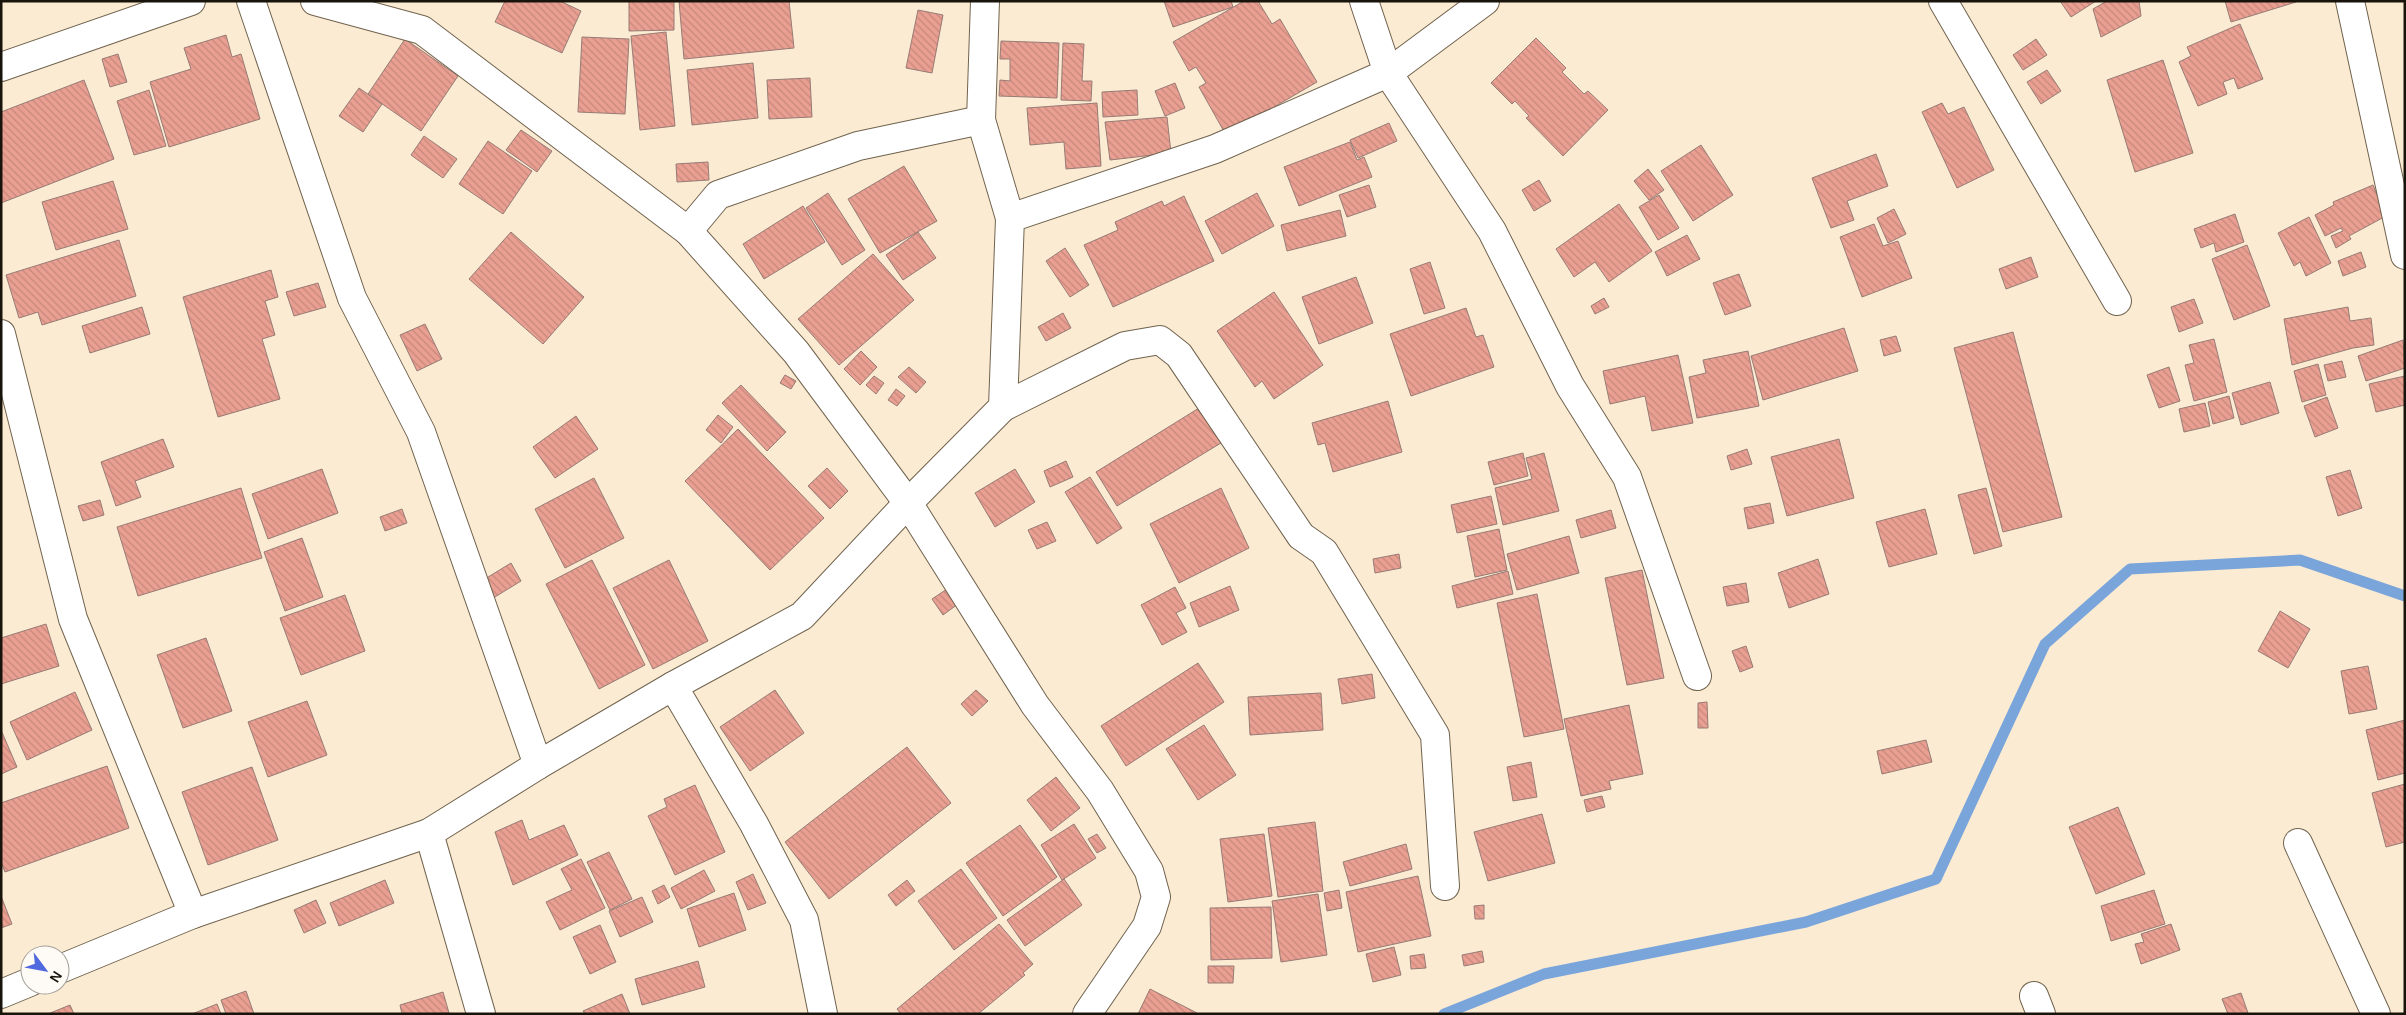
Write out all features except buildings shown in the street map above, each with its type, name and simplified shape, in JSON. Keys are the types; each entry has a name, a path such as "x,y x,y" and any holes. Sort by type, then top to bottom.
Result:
{"street":[{"path":"1,67 191,1"},
{"path":"251,1 352,298 421,432 538,765"},
{"path":"315,1 422,30 688,231 796,352 908,503 1035,705 1100,792 1149,871 1156,897 1147,926 1087,1014"},
{"path":"985,1 981,120 1010,218 1003,407"},
{"path":"1364,1 1388,73 1492,231 1570,386 1627,477 1697,676"},
{"path":"1010,218 1215,149 1388,73 1485,1"},
{"path":"1943,1 2117,301"},
{"path":"2350,1 2405,255"},
{"path":"688,231 718,195 858,146 981,120"},
{"path":"1,334 73,619 193,914"},
{"path":"70,965 193,914 429,833 538,765 673,686 802,616 908,503 1003,407 1125,346 1160,340 1179,355 1301,536 1324,552 1435,735 1445,886"},
{"path":"673,686 754,824 804,920 823,1014"},
{"path":"429,833 481,1014"},
{"path":"2298,843 2376,1014"},
{"path":"1,994 20,986"}],"waterway":[{"path":"1444,1014 1544,974 1806,922 1936,879 2045,644 2130,569 2300,560 2405,596"}]}
